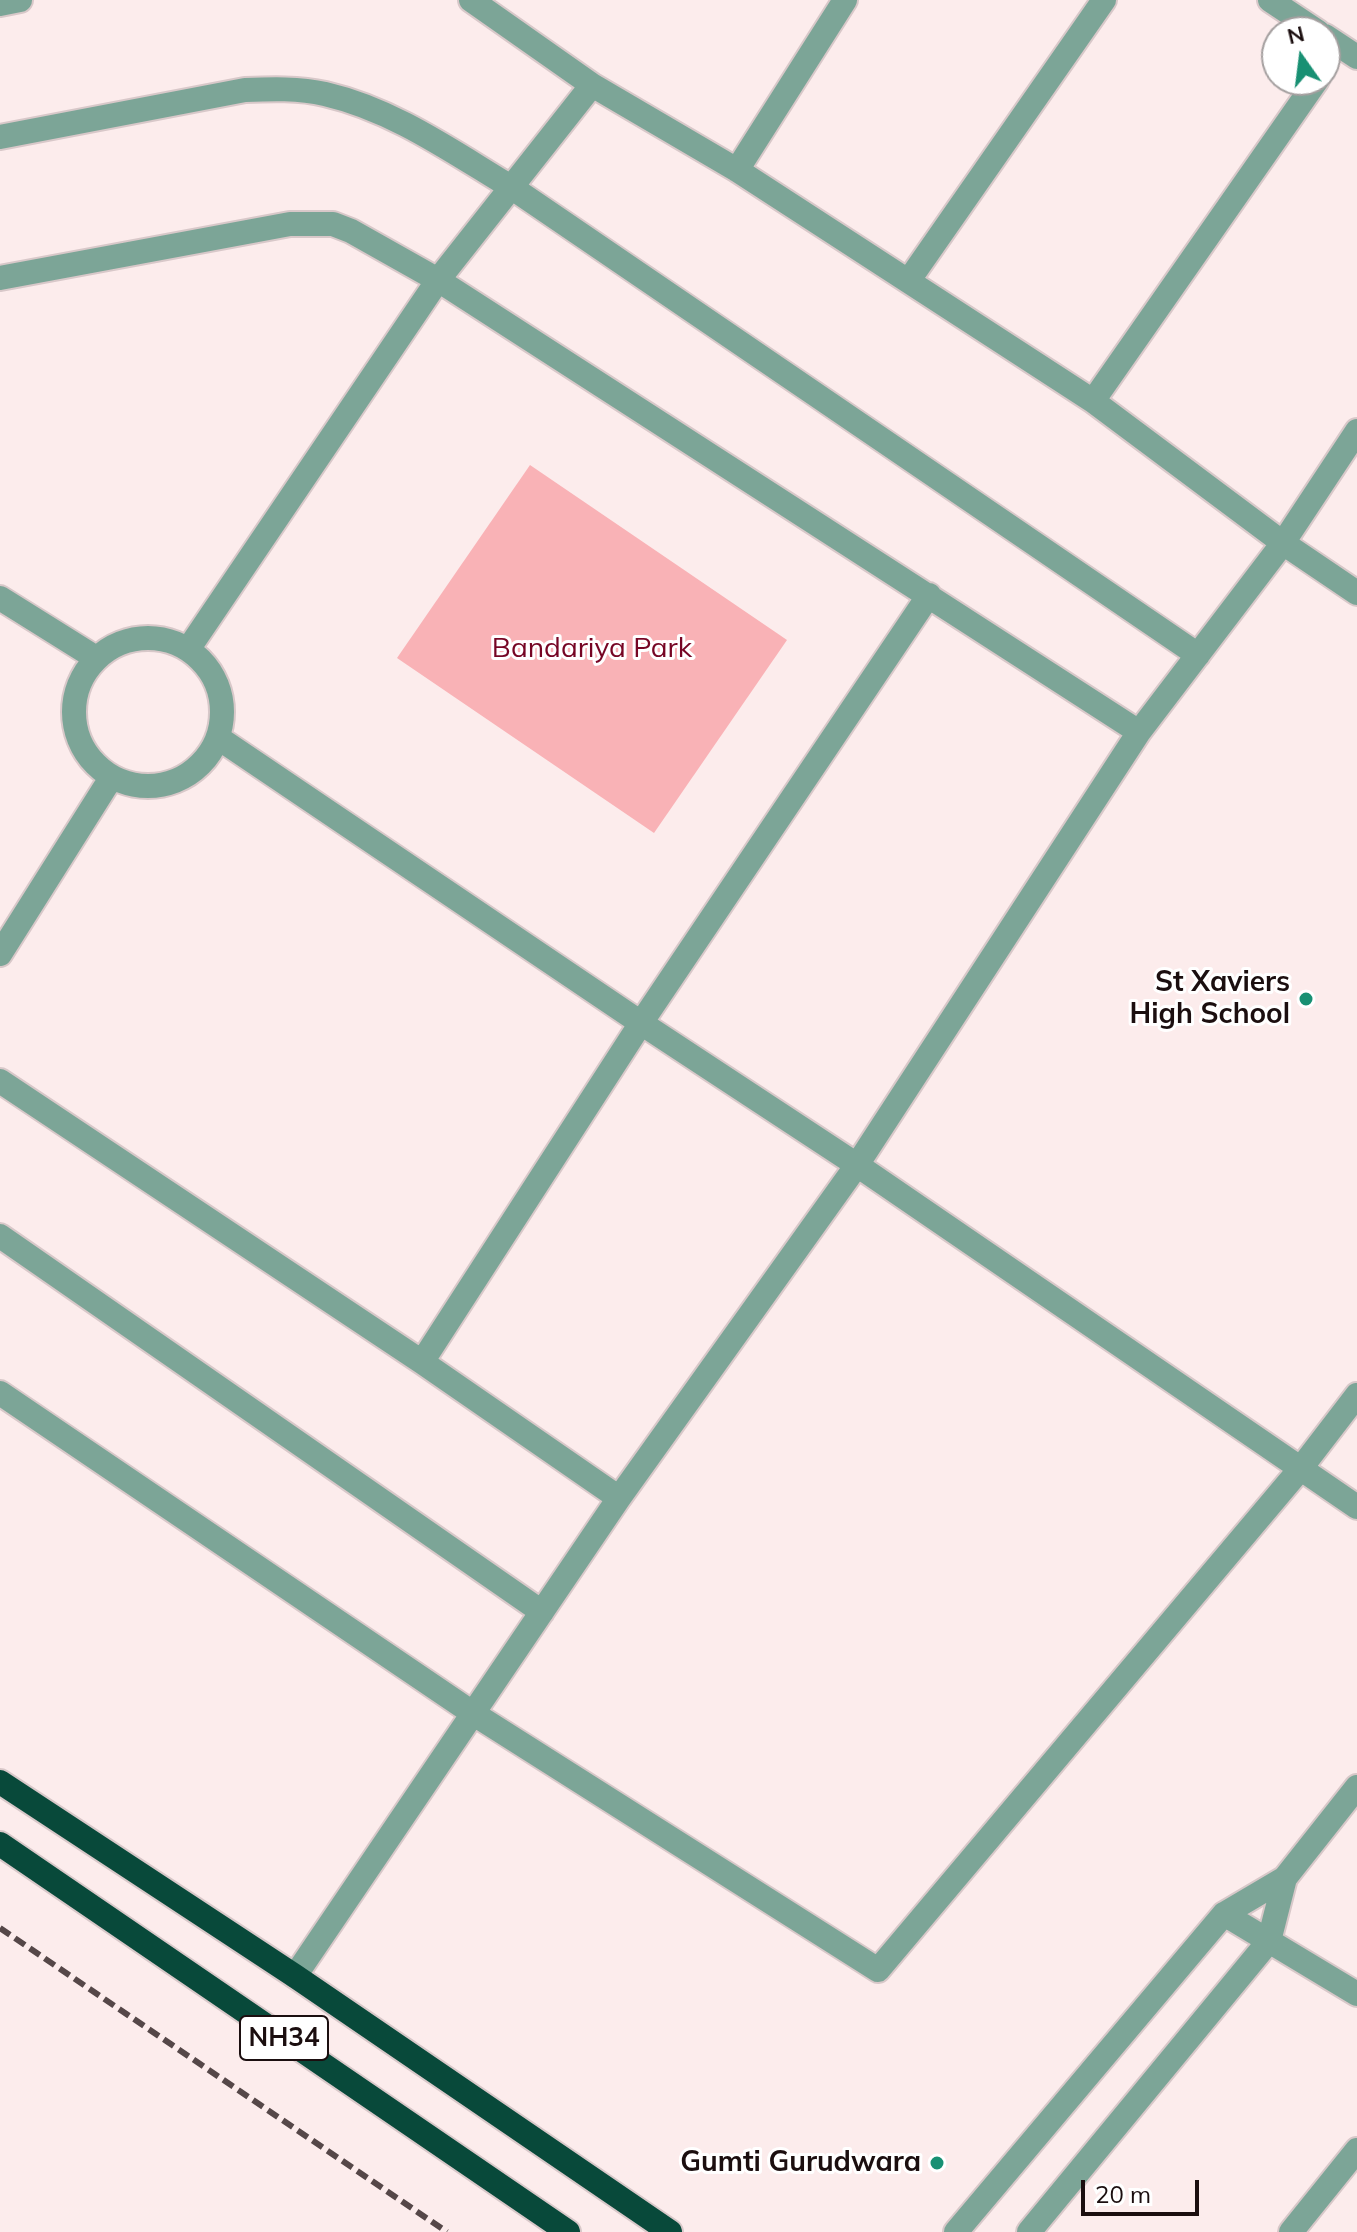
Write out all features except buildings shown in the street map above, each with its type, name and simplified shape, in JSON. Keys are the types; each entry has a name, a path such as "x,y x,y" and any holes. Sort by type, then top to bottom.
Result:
{"highway":[{"name":"NH34","path":"0,1782 295,1976 670,2232"},
{"name":"NH34","path":"0,1844 568,2232"}],"street":[{"path":"0,4 20,0"},
{"path":"471,0 592,85 737,170 1093,401 1283,543 1357,593"},
{"path":"737,170 845,0"},
{"path":"909,280 1104,0"},
{"path":"1270,0 1294,16"},
{"path":"189,648 438,280 592,85"},
{"path":"0,137 245,90 322,93 398,119 511,187 1198,655"},
{"path":"1093,401 1306,96"},
{"path":"0,278 290,224 333,224 351,231 438,280 1139,732"},
{"path":"295,1976 619,1498 857,1165 1139,732 1283,543 1357,431"},
{"path":"422,1362 641,1023 929,595"},
{"path":"0,598 96,658"},
{"path":"157,638 189,648 221,688 220,739 194,773 153,788 111,778 86,755 74,722 77,687 96,658 124,641 157,638"},
{"path":"220,739 857,1165 1357,1507"},
{"path":"0,954 111,778"},
{"path":"0,1081 422,1362 619,1498"},
{"path":"0,1236 542,1612"},
{"path":"0,1393 474,1714 878,1970 1301,1468 1357,1395"},
{"path":"956,2232 1224,1914 1285,1878 1357,1787"},
{"path":"1029,2232 1269,1941 1285,1878"},
{"path":"1224,1914 1357,1994"},
{"path":"1291,2232 1357,2150"}],"green space":[{"name":"Bandariya Park","path":"530,465 787,640 654,833 397,658"}],"railway":[{"path":"0,1928 447,2232"}],"place":[{"name":"St Xaviers High School","path":"1306,999"},
{"name":"Gumti Gurudwara","path":"937,2163"}]}
